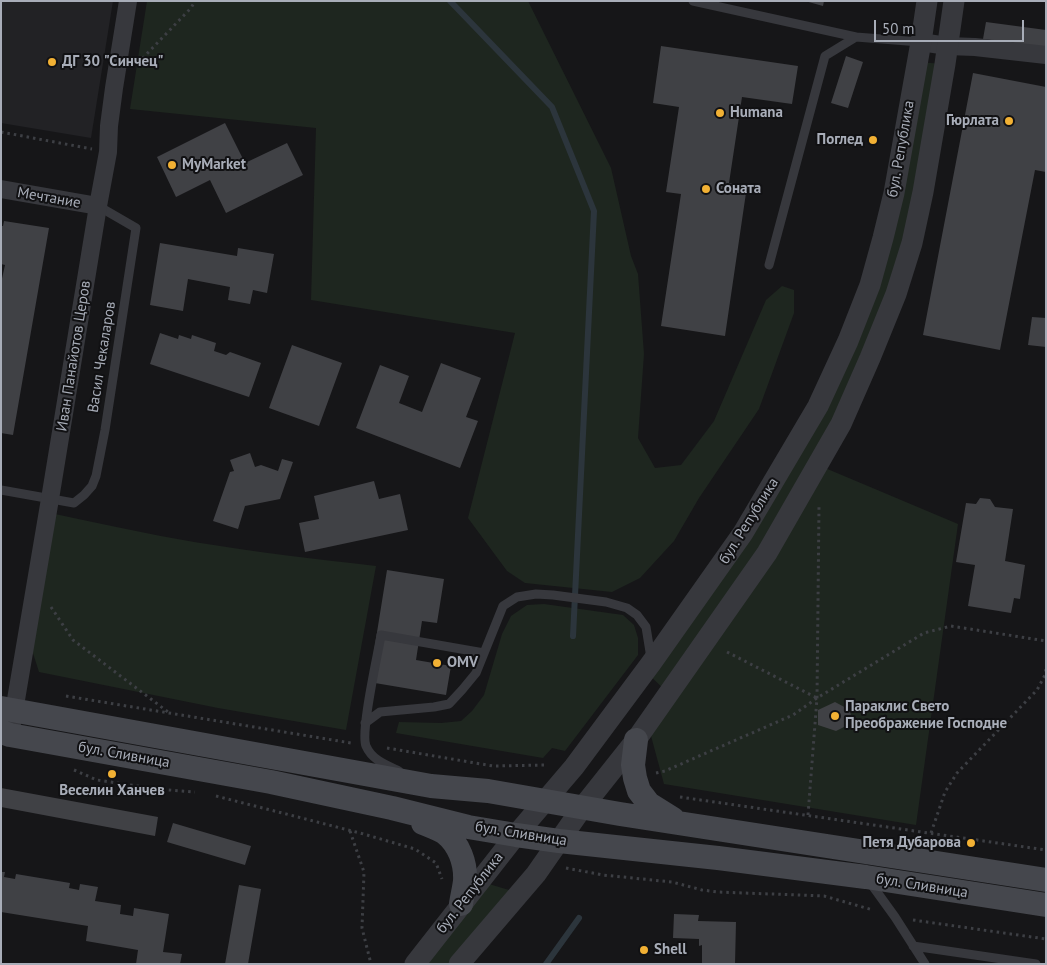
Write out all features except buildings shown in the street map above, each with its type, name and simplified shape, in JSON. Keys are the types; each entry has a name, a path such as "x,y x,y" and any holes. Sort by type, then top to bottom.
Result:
{"main road":[{"name":"бул. Сливница","path":"8,709 431,786 488,791 681,824 1046,880"},
{"name":"бул. Сливница","path":"6,734 271,782 392,808 468,827 516,835 866,877 1046,905"},
{"path":"636,740 633,764 635,778 640,791 649,804 681,824"},
{"path":"392,808 444,833 453,842 460,852 464,864 465,881 460,904"}],"street":[{"name":"Иван Панайотов Церов","path":"6,734 8,709 50,500 108,152 114,88 128,1"},
{"name":"бул. Република","path":"415,964 460,904 574,766 652,662 743,534 818,406 848,341 870,285 883,238 894,193 927,1"},
{"name":"бул. Република","path":"459,964 536,874 582,808 636,740 768,554 841,424 896,294 912,243 923,192 954,1"},
{"path":"921,42 1046,55"},
{"name":"Мечтание","path":"1,189 98,206"}],"lane":[{"path":"693,1 856,37 921,42"},
{"path":"769,265 825,56 856,37"},
{"name":"Васил Чекаларов","path":"50,500 74,504 92,486 96,476 128,288 136,228 98,206"},
{"path":"1,490 50,500"},
{"path":"365,723 380,712 449,704 476,673 503,606 517,598 536,594 606,602 627,608 637,615 646,627 652,662"},
{"path":"431,786 376,760 365,745 365,723 381,635 484,653"},
{"path":"866,877 895,917 925,964"},
{"path":"913,946 1036,964"}],"path":[{"path":"114,88 191,8 195,1"},
{"path":"1,132 108,152"},
{"path":"808,815 816,698 819,504"},
{"path":"49,603 73,640 168,712"},
{"path":"635,778 665,770 793,715 816,698 924,634 951,626 1046,641"},
{"path":"727,652 816,698"},
{"path":"931,833 944,792 957,773 1037,690 1046,669"},
{"path":"65,695 493,766 545,764"},
{"path":"71,768 98,780 157,789 196,792"},
{"path":"214,796 415,849 436,863 444,884"},
{"path":"674,796 1046,850"},
{"path":"350,831 364,872 362,928 372,964"},
{"path":"565,868 603,875 672,882 718,892 824,896 895,917 1046,939"}],"shaded area":[{"name":"ДГ 30 \"Синчец\"","path":"1,1 113,1 91,138 1,123"},
{"path":"147,1 528,1 611,168 631,256 638,274 644,354 638,438 655,468 681,465 714,421 766,300 782,286 794,290 794,313 759,409 699,498 674,541 640,578 612,592 525,583 507,571 468,518 515,333 311,300 316,128 130,109"},
{"path":"917,62 945,64 912,243 818,465 958,524 916,825 664,784 651,736 669,694 645,671 743,533 848,341"},
{"path":"55,514 194,542 376,566 346,730 218,708 39,672 32,650"},
{"path":"544,604 623,615 634,625 638,638 638,655 565,751 552,748 543,758 396,733 399,722 441,723 461,721 472,711 484,695 502,634 511,616 527,605"},
{"path":"479,881 519,893 459,964 415,964"}],"waterway":[{"path":"450,1 552,107 594,211 573,636"},
{"path":"546,964 579,918"}],"place":[{"name":"ДГ 30 \"Синчец\"","path":"52,62"},
{"name":"Humana","path":"720,113"},
{"name":"Гюрлата","path":"1009,121"},
{"name":"Поглед","path":"873,140"},
{"name":"MyMarket","path":"172,165"},
{"name":"Соната","path":"706,189"},
{"name":"OMV","path":"437,663"},
{"name":"Параклис Свето Преображение Господне","path":"835,716"},
{"name":"Веселин Ханчев","path":"112,774"},
{"name":"Петя Дубарова","path":"971,843"},
{"name":"Shell","path":"644,950"}]}
